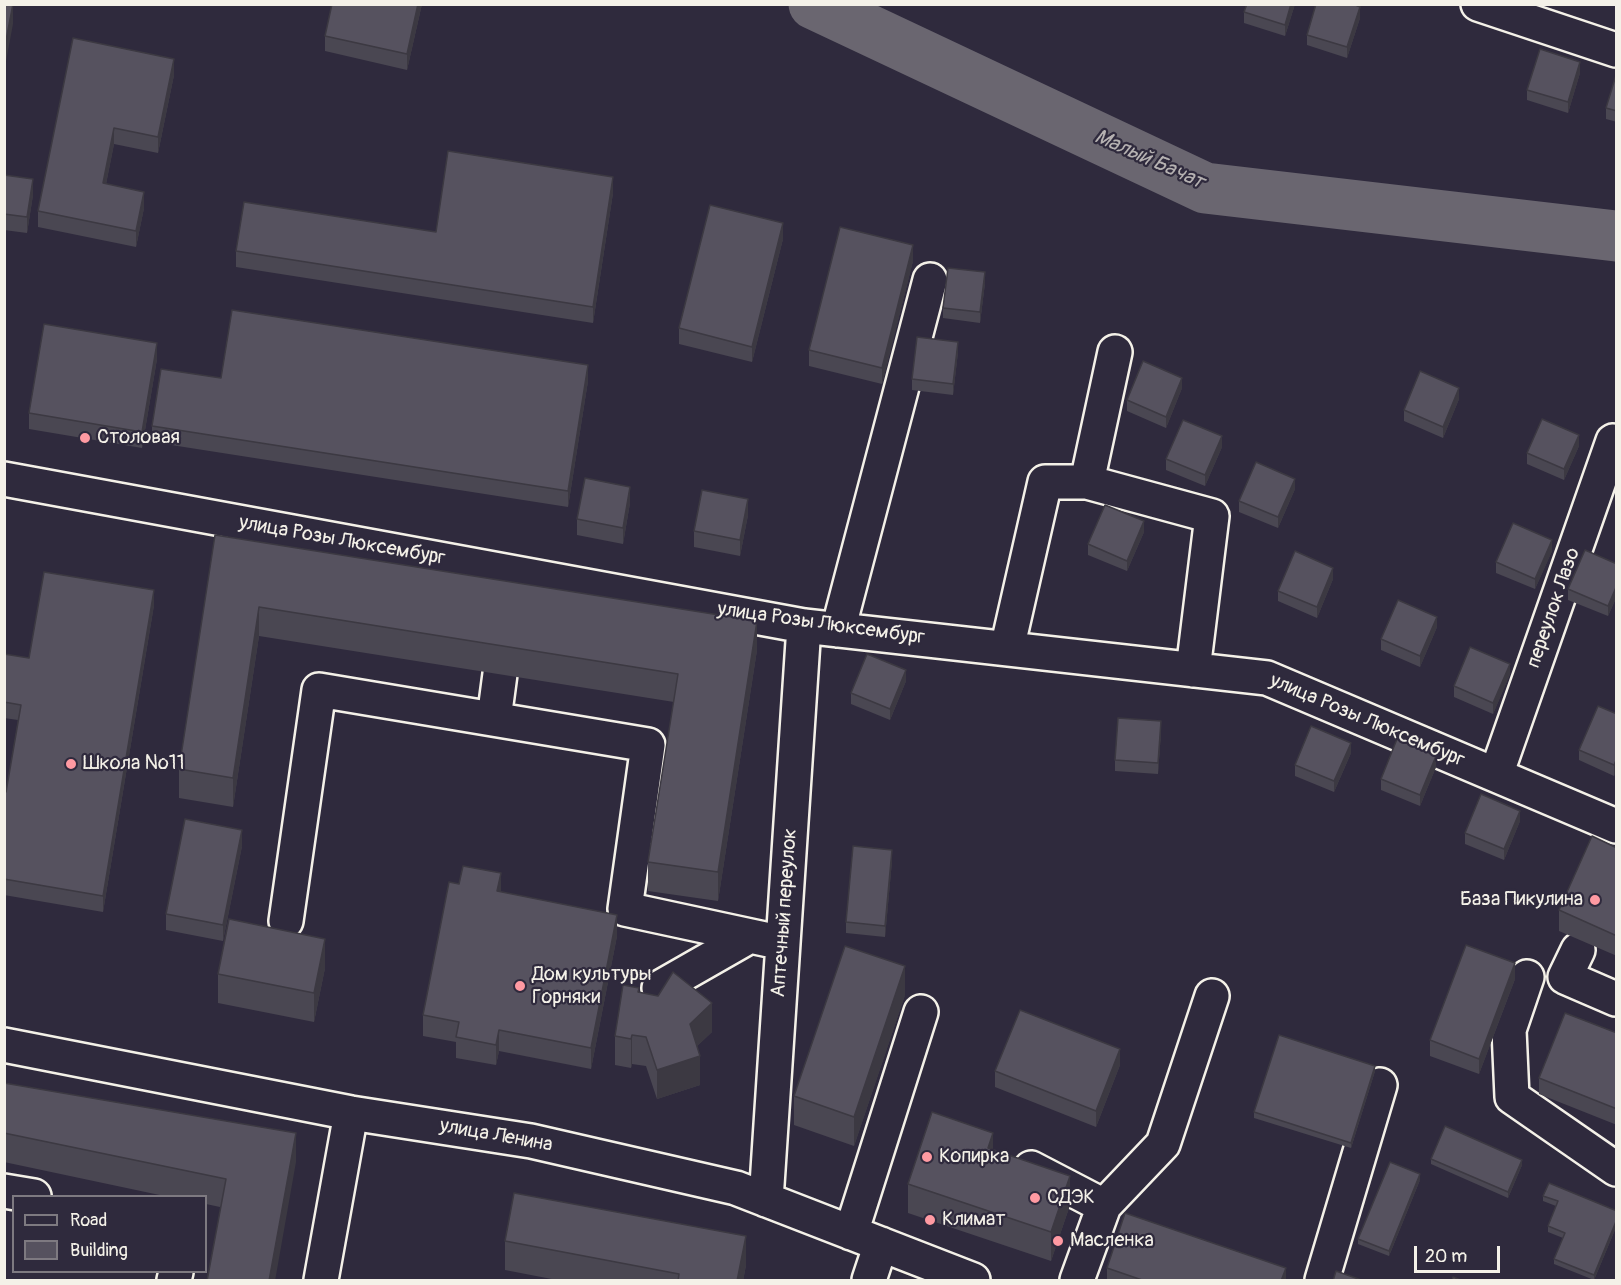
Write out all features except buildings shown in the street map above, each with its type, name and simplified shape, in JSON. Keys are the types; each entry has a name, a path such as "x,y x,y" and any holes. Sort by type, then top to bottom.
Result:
{"street":[{"path":"1478,4 1617,51"},
{"path":"838,630 930,280"},
{"path":"1087,482 1115,352"},
{"name":"переулок Лазо","path":"1496,775 1612,441"},
{"name":"улица Розы Люксембург","path":"4,479 512,587 804,626 1267,678 1617,826"},
{"path":"1007,649 1045,483 1087,482 1212,516 1193,670"},
{"name":"Аптечный переулок","path":"766,1200 804,626"},
{"path":"494,719 500,674"},
{"path":"285,921 319,690 648,745 625,909 783,943"},
{"path":"659,988 750,936"},
{"path":"1578,950 1566,977 1617,999"},
{"path":"1527,977 1509,1030 1512,1097 1617,1168"},
{"path":"1077,1281 1104,1206 1163,1144 1212,996"},
{"path":"869,1281 866,1239 921,1012"},
{"name":"улица Ленина","path":"4,1045 351,1113 531,1141 736,1188 973,1281"},
{"path":"1322,1281 1380,1085"},
{"path":"321,1281 351,1113"},
{"path":"1006,1155 1104,1206"},
{"path":"4,1191 24,1195"}],"waterway":[{"name":"Малый Бачат","path":"814,4 1205,188 1616,236"}],"place":[{"name":"Столовая","path":"85,438"},
{"name":"Школа №11","path":"71,764"},
{"name":"База Пикулина","path":"1595,900"},
{"name":"Дом культуры Горняки","path":"520,986"},
{"name":"Копирка","path":"927,1157"},
{"name":"СДЭК","path":"1035,1198"},
{"name":"Климат","path":"930,1220"},
{"name":"Масленка","path":"1058,1241"}]}
